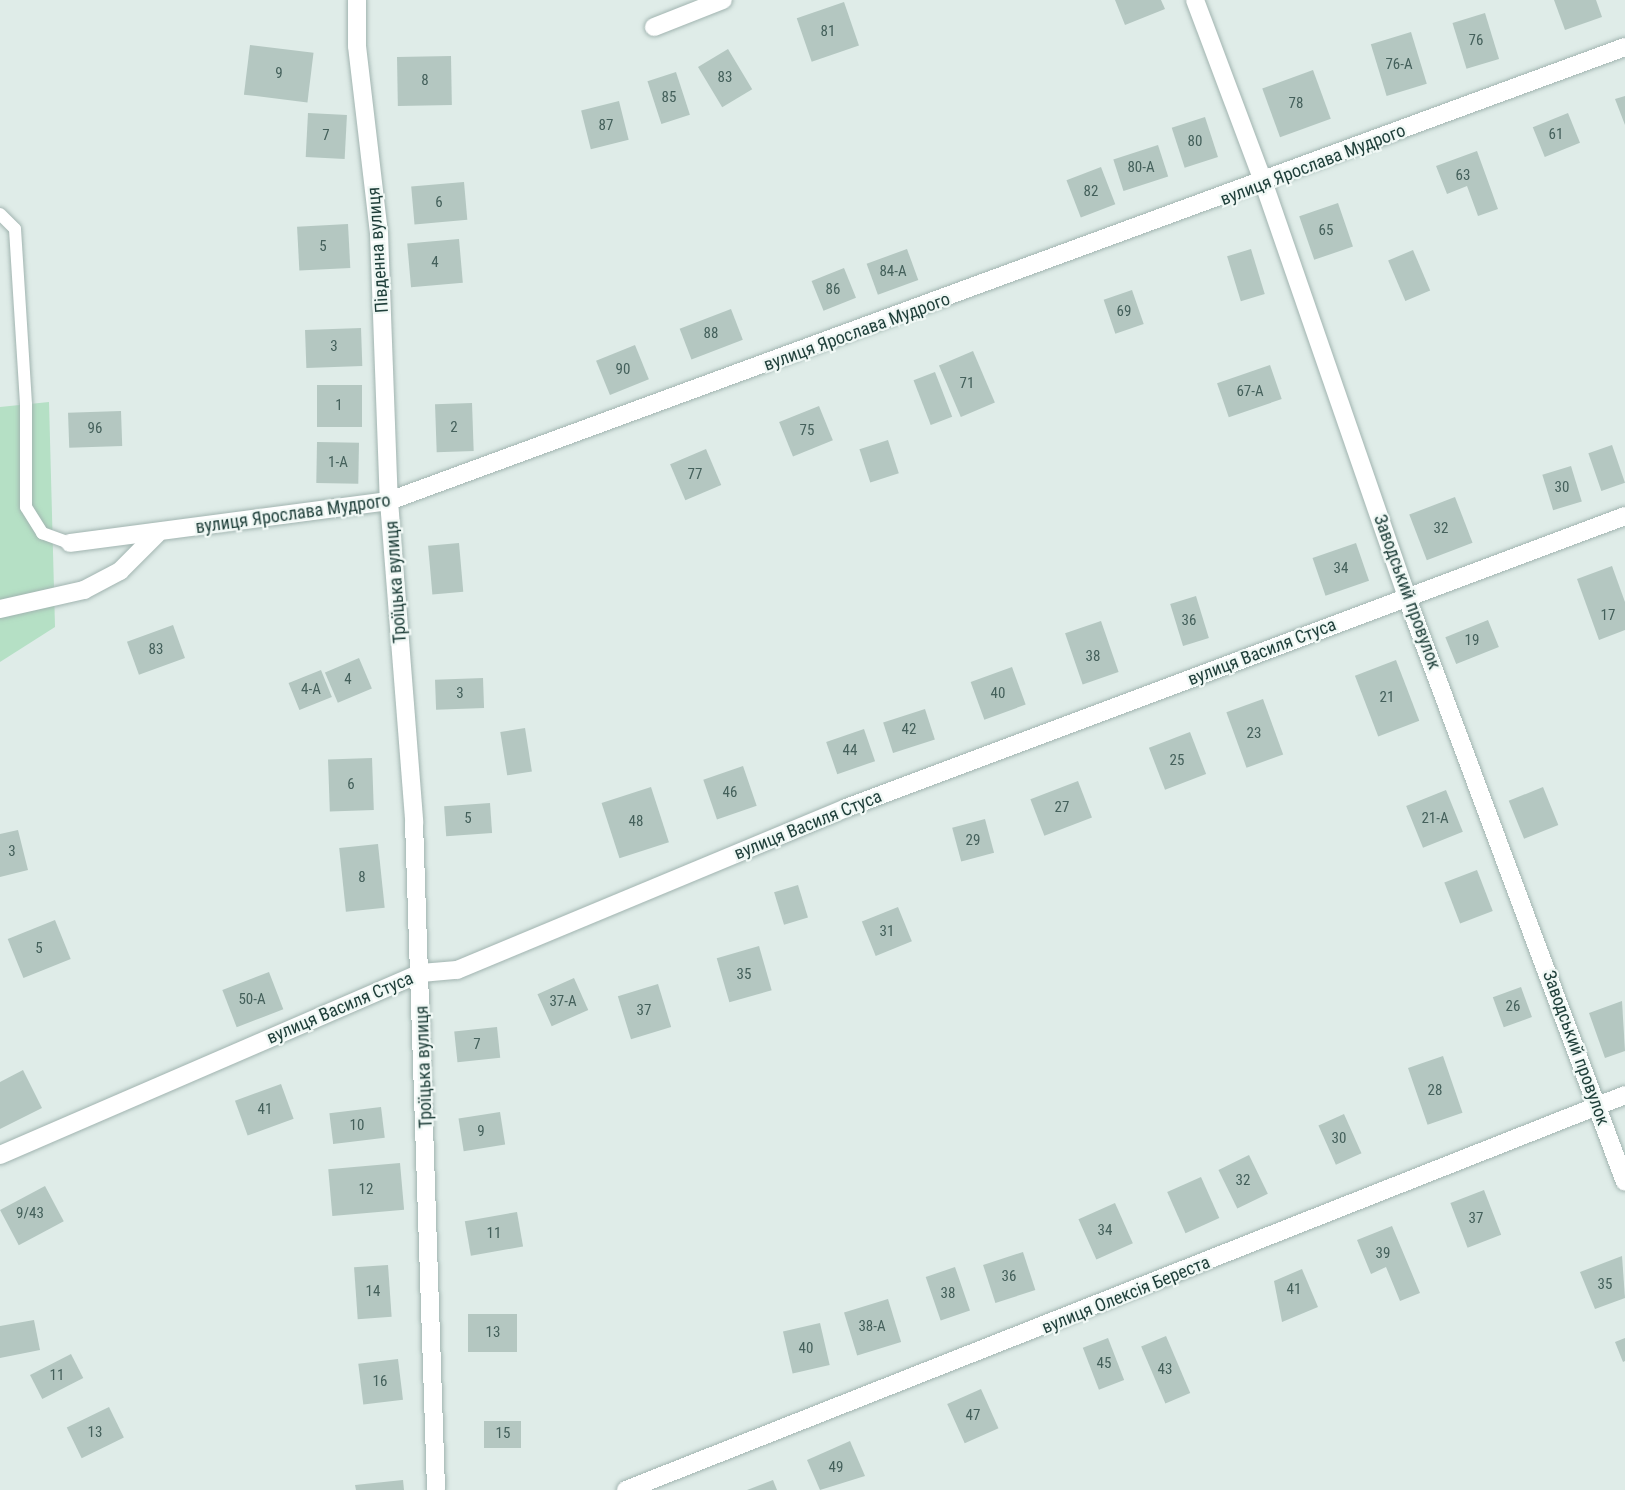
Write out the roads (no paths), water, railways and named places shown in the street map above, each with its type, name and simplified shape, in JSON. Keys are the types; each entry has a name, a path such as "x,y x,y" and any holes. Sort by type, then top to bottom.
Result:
{"street":[{"name":"Південна вулиця","path":"357,0 357,46 379,233 389,501"},
{"path":"654,27 723,0"},
{"name":"Заводський провулок","path":"1195,0 1264,184 1407,598 1625,1182"},
{"name":"вулиця Ярослава Мудрого","path":"70,543 157,534 389,501 1264,184 1625,47"},
{"name":"Троїцька вулиця","path":"389,501 421,973 436,1490"},
{"name":"вулиця Василя Стуса","path":"0,1155 421,973 457,970 846,808 1625,516"},
{"path":"0,609 84,590 120,572 157,534"},
{"name":"вулиця Олексія Береста","path":"626,1490 1625,1095"}],"lane":[{"path":"0,214 15,229 26,405 26,507 42,533 70,543"}]}
